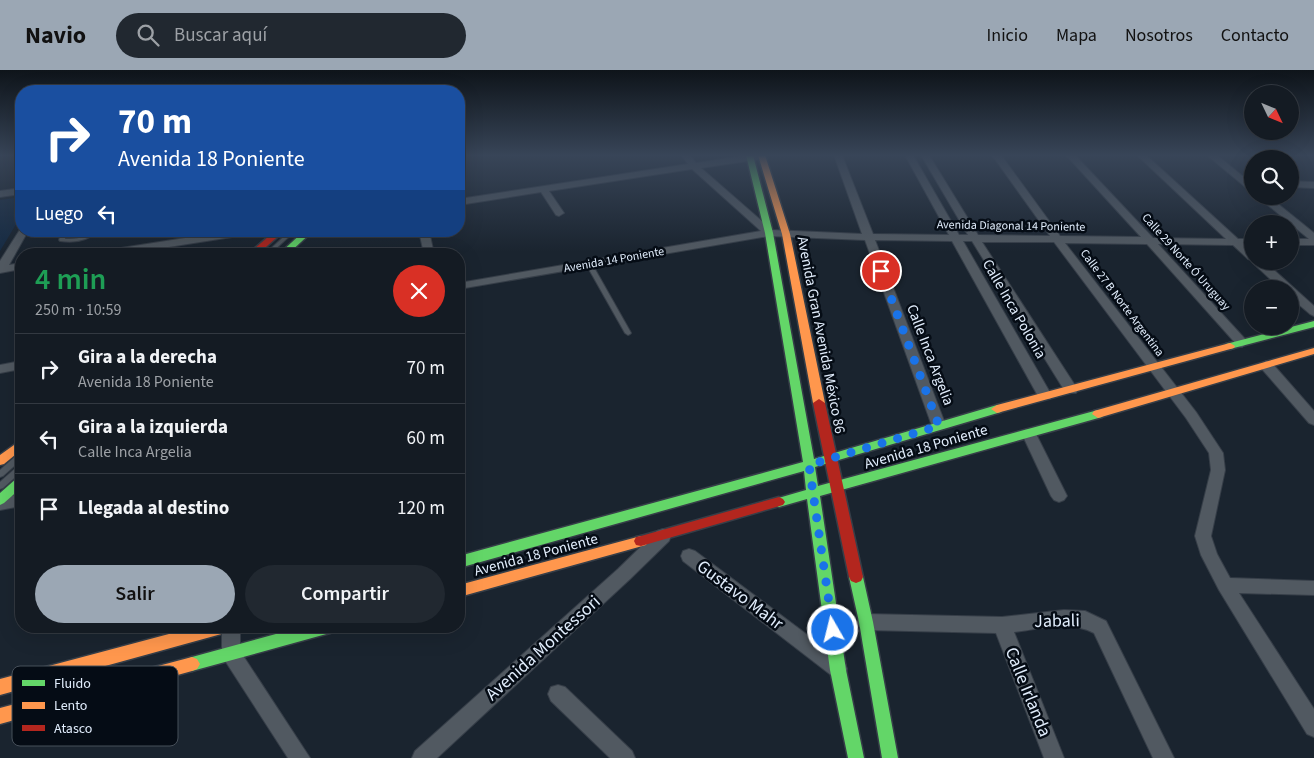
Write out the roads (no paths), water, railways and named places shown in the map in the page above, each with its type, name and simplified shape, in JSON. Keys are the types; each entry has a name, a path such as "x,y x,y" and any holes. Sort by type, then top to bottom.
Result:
{"street":[{"path":"465,200 555,187"},
{"path":"718,187 769,233"},
{"path":"760,187 809,465 838,670 856,758"},
{"name":"Avenida Gran Avenida México 86","path":"767,187 786,234 836,488 866,622 890,758"},
{"name":"Calle Inca Argelia","path":"850,187 939,426"},
{"name":"Calle Inca Polonia","path":"926,187 1045,396"},
{"name":"Calle Inca Polonia","path":"944,187 974,238 1071,390"},
{"name":"Calle 27 B Norte Argentina","path":"1019,187 1191,415 1216,453 1218,470 1203,536 1209,555 1314,727"},
{"name":"Calle 29 Norte Ó Uruguay","path":"1100,187 1242,343"},
{"path":"1176,187 1244,249"},
{"path":"543,189 559,213"},
{"path":"0,194 15,192"},
{"path":"1273,205 1314,238"},
{"name":"Avenida Diagonal 14 Poniente","path":"769,233 868,237 1244,242"},
{"name":"Avenida 14 Poniente","path":"465,285 769,233"},
{"path":"0,269 19,237"},
{"path":"141,248 212,237"},
{"path":"259,248 273,237"},
{"path":"290,248 301,237"},
{"path":"1299,242 1314,242"},
{"path":"0,269 15,267"},
{"path":"1267,270 1278,280"},
{"path":"1299,299 1314,312"},
{"name":"Avenida 18 Poniente","path":"465,560 809,465 1045,396 1314,324"},
{"name":"Avenida 18 Poniente","path":"465,589 1029,434 1314,351"},
{"path":"1266,365 1314,420"},
{"path":"0,369 15,366"},
{"path":"1029,434 1059,496"},
{"path":"0,461 15,449"},
{"path":"0,500 15,487"},
{"path":"0,504 15,501"},
{"name":"Avenida Montessori","path":"422,758 624,574 663,536"},
{"name":"Gustavo Mahr","path":"689,556 838,670"},
{"path":"1226,585 1314,588"},
{"name":"Jabali","path":"866,622 1002,625 1064,618 1085,619 1100,627 1164,758"},
{"name":"Calle Irlanda","path":"1002,625 1054,758"},
{"path":"77,666 199,633"},
{"path":"231,633 231,653 300,758"},
{"path":"178,667 304,633"},
{"path":"558,694 625,758"}],"lane":[{"path":"465,200 550,187"},
{"path":"63,237 62,240 86,237"},
{"path":"267,248 280,237"},
{"path":"274,248 286,237"},
{"path":"588,264 628,333"},
{"path":"0,474 15,461"},
{"path":"0,486 15,473"}]}
